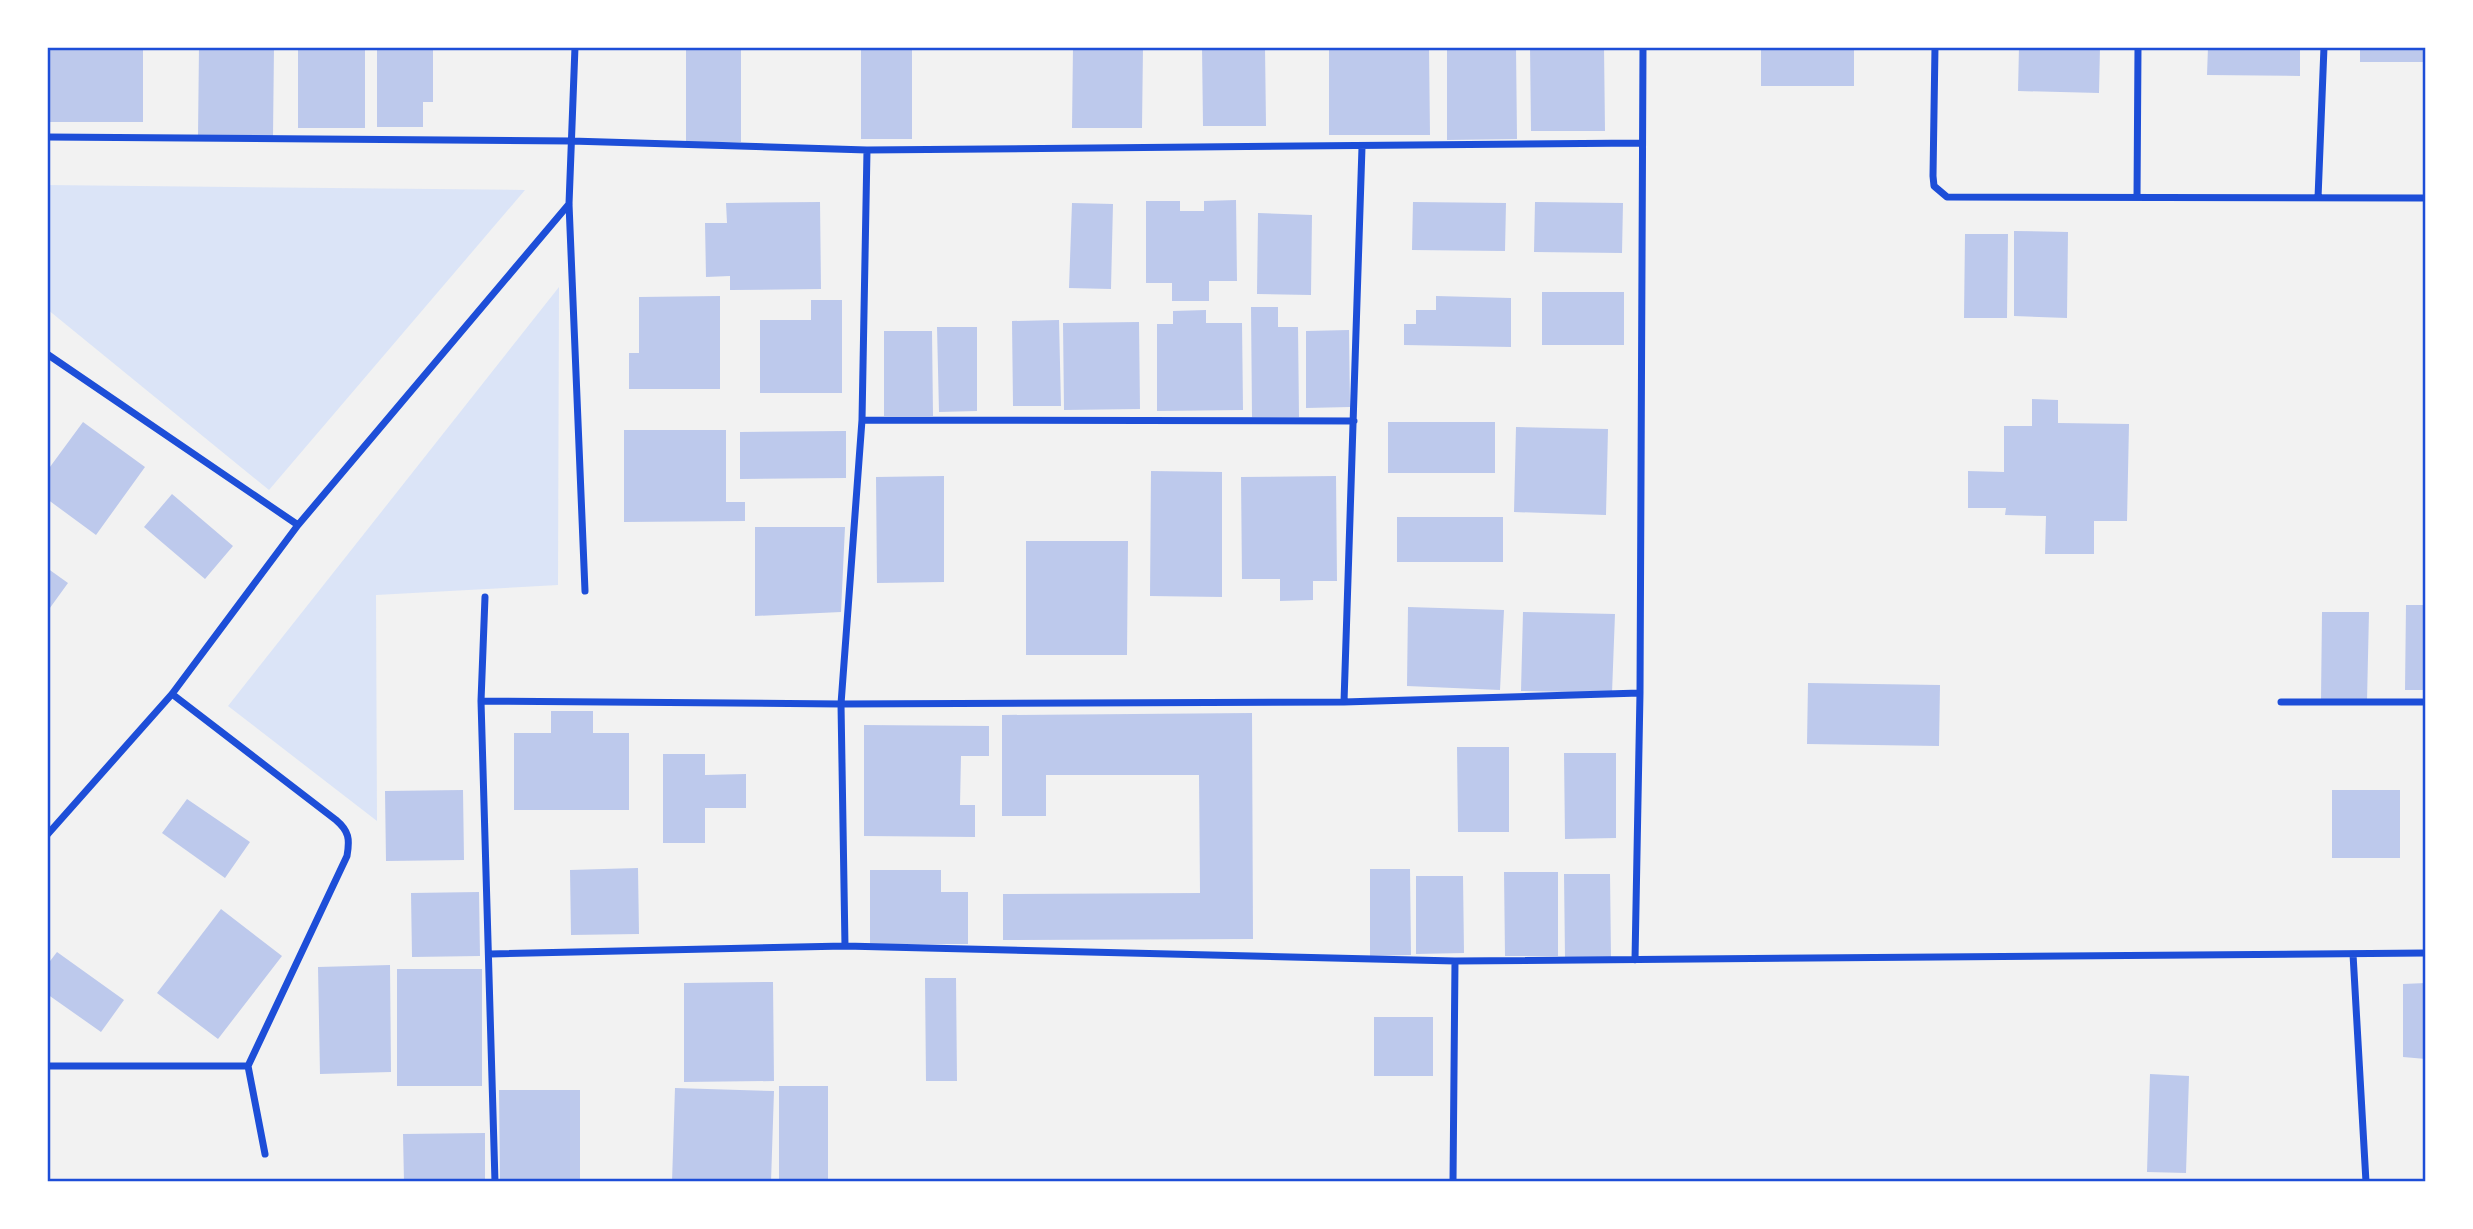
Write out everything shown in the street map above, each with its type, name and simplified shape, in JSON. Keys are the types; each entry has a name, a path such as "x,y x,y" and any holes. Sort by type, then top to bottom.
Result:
{"street":[{"path":"575,47 569,204 584,591"},
{"path":"1635,960 1640,693 1643,47"},
{"path":"1936,47 1933,176 1934,186 1940,194 1947,197 2426,198"},
{"path":"2137,197 2138,47"},
{"path":"2318,198 2325,47"},
{"path":"47,137 571,141 867,150 1641,143"},
{"path":"1344,702 1362,147"},
{"path":"845,946 841,704 862,421 867,150"},
{"path":"47,835 172,694 298,525 569,204"},
{"path":"49,359 298,525"},
{"path":"862,421 1354,421"},
{"path":"485,597 481,701 495,1182"},
{"path":"481,701 841,704 1344,702 1640,693"},
{"path":"172,694 346,828 350,840 347,856 248,1066 265,1153"},
{"path":"2281,702 2426,702"},
{"path":"490,954 845,946 1455,961 2426,953"},
{"path":"2353,954 2366,1182"},
{"path":"1453,1182 1455,961"},
{"path":"47,1066 248,1066"}],"shaded area":[{"path":"47,185 525,190 269,490 47,309"},
{"path":"559,287 558,585 376,595 377,821 228,706"}],"building":[{"path":"47,47 143,47 143,122 47,122"},
{"path":"199,47 274,47 273,136 198,135"},
{"path":"298,47 365,47 365,128 298,128"},
{"path":"377,47 433,47 433,102 423,102 423,127 377,127"},
{"path":"686,47 741,47 741,142 686,142"},
{"path":"861,47 912,47 912,139 861,139"},
{"path":"1073,47 1143,47 1142,128 1072,128"},
{"path":"1202,47 1265,47 1266,126 1203,126"},
{"path":"1329,47 1429,47 1430,135 1329,135"},
{"path":"1447,47 1516,47 1517,139 1447,140"},
{"path":"1530,47 1604,47 1605,131 1531,131"},
{"path":"1761,47 1854,47 1854,86 1761,86"},
{"path":"2019,47 2100,47 2099,93 2018,91"},
{"path":"2208,47 2300,47 2300,76 2207,75"},
{"path":"2360,47 2426,47 2426,62 2360,62"},
{"path":"1236,200 1237,281 1209,281 1209,301 1172,301 1172,283 1146,283 1146,201 1180,201 1180,211 1204,211 1204,201"},
{"path":"820,202 821,289 730,290 730,276 706,277 705,223 727,223 726,203"},
{"path":"1413,202 1506,203 1505,251 1412,250"},
{"path":"1535,202 1623,203 1622,253 1534,252"},
{"path":"1072,203 1113,204 1111,289 1069,288"},
{"path":"1258,213 1312,215 1311,295 1257,294"},
{"path":"2014,231 2068,232 2067,318 2014,316"},
{"path":"1965,234 2008,234 2007,318 1964,318"},
{"path":"1542,292 1624,292 1624,345 1542,345"},
{"path":"720,296 720,389 629,389 629,353 639,353 639,297"},
{"path":"1436,296 1511,298 1511,347 1404,345 1404,324 1416,324 1416,310 1436,310"},
{"path":"811,300 842,300 842,393 760,393 760,320 811,320"},
{"path":"1251,307 1278,307 1278,327 1298,327 1299,417 1252,417"},
{"path":"1206,310 1206,323 1242,323 1243,410 1157,411 1157,324 1173,324 1173,311"},
{"path":"1059,320 1061,406 1013,406 1012,321"},
{"path":"1139,322 1140,409 1064,410 1063,323"},
{"path":"937,327 977,327 977,411 939,412"},
{"path":"1349,330 1350,407 1306,408 1306,331"},
{"path":"884,331 932,331 933,416 884,416"},
{"path":"2032,399 2058,400 2058,423 2129,424 2127,521 2094,521 2094,554 2045,554 2046,516 2005,515 2006,508 1968,508 1968,471 2004,472 2004,426 2032,426"},
{"path":"83,422 145,467 96,535 47,499 47,471"},
{"path":"1388,422 1495,422 1495,473 1388,473"},
{"path":"1516,427 1608,429 1606,515 1514,512"},
{"path":"624,430 726,430 726,502 745,502 745,521 624,522"},
{"path":"846,431 846,478 740,479 740,432"},
{"path":"1151,471 1222,472 1222,597 1150,596"},
{"path":"944,476 944,582 877,583 876,477"},
{"path":"1336,476 1337,581 1313,581 1313,600 1280,601 1280,579 1242,579 1241,477"},
{"path":"172,494 233,546 205,579 144,527"},
{"path":"1397,517 1503,517 1503,562 1397,562"},
{"path":"755,527 845,527 841,612 755,616"},
{"path":"1026,541 1128,541 1127,655 1026,655"},
{"path":"47,568 68,583 47,612"},
{"path":"2406,605 2426,605 2426,690 2405,690"},
{"path":"1408,607 1504,610 1500,690 1407,686"},
{"path":"1523,612 1615,614 1612,693 1521,691"},
{"path":"2322,612 2369,612 2367,701 2321,700"},
{"path":"1808,683 1940,685 1939,746 1807,744"},
{"path":"551,711 593,711 593,733 629,733 629,810 514,810 514,733 551,733"},
{"path":"1252,713 1253,939 1003,940 1003,894 1200,893 1199,775 1046,775 1046,816 1002,816 1002,715"},
{"path":"864,725 989,726 989,756 961,756 960,805 975,805 975,837 864,836"},
{"path":"1457,747 1509,747 1509,832 1458,832"},
{"path":"1564,753 1616,753 1616,838 1565,839"},
{"path":"663,754 705,754 705,775 746,774 746,808 705,808 705,843 663,843"},
{"path":"463,790 464,860 386,861 385,791"},
{"path":"2332,790 2400,790 2400,858 2332,858"},
{"path":"187,799 250,842 225,878 162,833"},
{"path":"638,868 639,934 571,935 570,870"},
{"path":"1370,869 1410,869 1411,955 1370,956"},
{"path":"870,870 941,870 941,892 968,892 968,944 870,944"},
{"path":"1504,872 1558,872 1558,956 1505,956"},
{"path":"1564,874 1610,874 1611,958 1565,958"},
{"path":"1416,876 1463,876 1464,953 1416,954"},
{"path":"479,892 480,956 412,957 411,893"},
{"path":"221,909 282,956 218,1039 157,993"},
{"path":"57,952 124,1000 101,1032 47,994 47,965"},
{"path":"390,965 391,1072 320,1074 318,967"},
{"path":"397,969 482,969 482,1086 397,1086"},
{"path":"925,978 956,978 957,1081 926,1081"},
{"path":"773,982 774,1081 684,1082 684,983"},
{"path":"2426,983 2426,1059 2403,1057 2403,984"},
{"path":"1374,1017 1433,1017 1433,1076 1374,1076"},
{"path":"2150,1074 2189,1076 2186,1173 2147,1172"},
{"path":"779,1086 828,1086 828,1182 779,1182"},
{"path":"675,1088 774,1091 771,1182 672,1182"},
{"path":"499,1090 580,1090 580,1182 500,1182"},
{"path":"485,1133 485,1182 404,1182 403,1134"}]}
